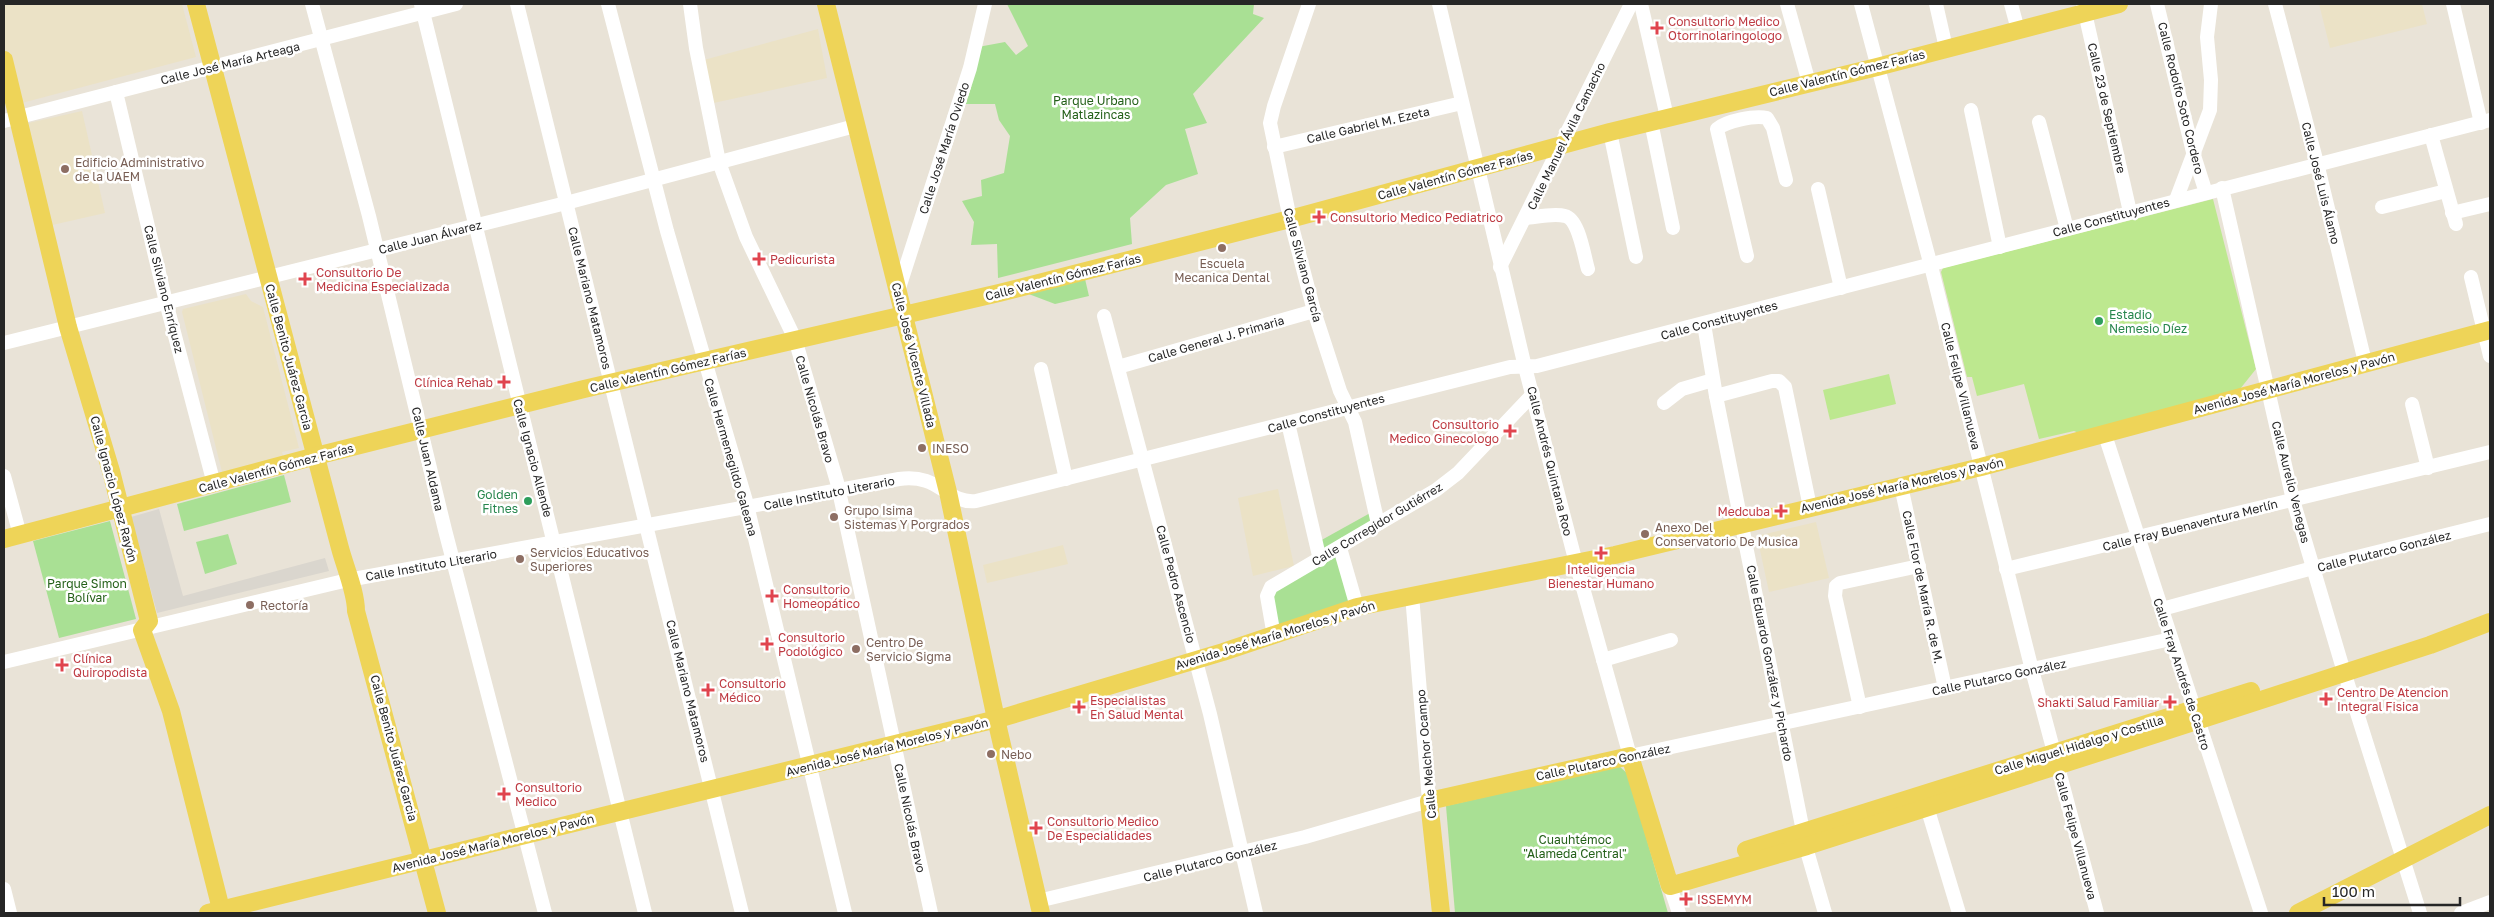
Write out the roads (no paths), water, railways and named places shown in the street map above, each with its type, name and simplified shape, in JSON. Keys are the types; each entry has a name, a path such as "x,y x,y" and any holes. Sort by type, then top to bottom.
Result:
{"main road":[{"name":"Calle Benito Juárez Garcia","path":"196,4 348,580 356,598 356,611 437,913"},
{"name":"Calle José Vicente Villada","path":"826,4 948,492 996,719 1040,907"},
{"name":"Calle Valentín Gómez Farías","path":"12,537 316,456 519,405 794,339 999,293 1290,219 1610,132 2018,30 2084,8 2119,4"},
{"name":"Calle Ignacio López Rayón","path":"4,60 11,119 120,509 149,621 142,630 166,712 217,912"},
{"name":"Avenida José María Morelos y Pavón","path":"217,912 525,834 810,767 996,719 1274,636 1357,607 1576,563 1981,467 2268,391 2365,362 2486,331"},
{"name":"Calle Miguel Hidalgo y Costilla","path":"2343,668 2490,610"},
{"name":"Calle Miguel Hidalgo y Costilla","path":"1669,880 1806,839 2343,668 2430,645 2490,622"},
{"name":"Calle Plutarco González","path":"1429,802 1630,756"},
{"name":"Calle Andrés Quintana Roo","path":"1630,756 1669,880"},
{"name":"Calle Miguel Hidalgo y Costilla","path":"1806,839 1927,807 2056,759"},
{"name":"Calle Melchor Ocampo","path":"1429,802 1441,913"},
{"path":"2298,913 2490,815"}],"street":[{"name":"Calle Juan Aldama","path":"312,4 377,249 453,562 545,913"},
{"name":"Calle José María Arteaga","path":"11,119 321,40 422,8 456,4"},
{"name":"Calle Mariano Matamoros","path":"517,4 648,526 742,913"},
{"name":"Calle Hermenegildo Galeana","path":"608,4 703,361 748,508 845,913"},
{"name":"Calle Nicolás Bravo","path":"690,4 696,48 719,162 746,237 794,339 839,490 931,913"},
{"name":"Calle José María Oviedo","path":"898,292 970,68 985,4"},
{"name":"Calle Silviano García","path":"1311,4 1274,106 1270,123 1290,219 1314,310 1340,391 1357,430 1378,524"},
{"name":"Calle Andrés Quintana Roo","path":"1439,4 1525,367 1576,563 1630,756"},
{"name":"Calle Manuel Ávila Camacho","path":"1500,267 1631,4"},
{"path":"1640,4 1659,120 1673,228"},
{"path":"1787,4 1809,83"},
{"name":"Calle Felipe Villanueva","path":"1861,4 1931,266 2006,569 2097,913"},
{"path":"1936,4 1946,48"},
{"path":"2011,4 2018,30"},
{"name":"Calle Rodolfo Soto Cordero","path":"2157,4 2193,152 2206,193"},
{"path":"2176,200 2211,103 2207,37 2211,4"},
{"name":"Calle José Luis Álamo","path":"2275,4 2317,163 2365,362"},
{"path":"2453,4 2485,121"},
{"name":"Calle Ignacio Allende","path":"422,8 519,405 622,812 645,913"},
{"name":"Calle 23 de Septiembre","path":"2084,8 2130,212"},
{"name":"Calle Silviano Enríquez","path":"116,92 166,302 214,484"},
{"path":"1730,102 1736,122"},
{"name":"Calle Gabriel M. Ezeta","path":"1274,147 1462,103"},
{"path":"1971,110 2000,247"},
{"path":"1747,256 1716,134 1720,127 1759,117 1769,120 1773,128 1786,180"},
{"name":"Calle Constituyentes","path":"948,492 956,499 969,502 1510,367 1537,366 1931,266 2317,163 2485,121"},
{"path":"2039,122 2067,229"},
{"name":"Calle Juan Álvarez","path":"4,343 566,203 855,126"},
{"path":"1610,132 1636,257"},
{"path":"2431,135 2454,218 2490,204"},
{"name":"Calle Aurelio Venegas","path":"2222,188 2293,500 2343,668 2420,913"},
{"path":"1818,189 1841,288"},
{"path":"2382,207 2446,191"},
{"path":"1526,218 1562,215 1570,218 1576,228 1588,269"},
{"path":"2471,277 2486,331 2490,356"},
{"name":"Calle General J. Primaria","path":"1118,367 1314,310"},
{"name":"Calle Pedro Ascencio","path":"1104,316 1196,660 1256,913"},
{"name":"Calle Eduardo González y Pichardo","path":"1704,324 1716,396 1782,724 1806,839 1825,913"},
{"path":"1041,369 1066,479"},
{"path":"1664,403 1682,389 1713,380"},
{"path":"1716,396 1772,381 1779,381 1785,387 1810,507"},
{"name":"Calle Corregidor Gutiérrez","path":"1274,636 1267,596 1270,588 1428,496 1458,473 1533,394"},
{"path":"2412,404 2428,468"},
{"path":"1288,423 1320,560"},
{"name":"Calle Fray Andrés de Castro","path":"2105,435 2260,913"},
{"name":"Calle Fray Buenaventura Merlín","path":"2006,569 2490,452"},
{"path":"4,476 12,537"},
{"name":"Calle Instituto Literario","path":"4,662 348,580 839,490 916,478 931,481 948,492"},
{"name":"Calle Flor de María R. de M.","path":"1901,486 1945,688"},
{"name":"Calle Plutarco González","path":"2162,609 2313,568 2490,524"},
{"path":"1340,548 1357,607"},
{"path":"1860,707 1835,589 1840,583 1919,566"},
{"name":"Calle Melchor Ocampo","path":"1412,595 1429,802"},
{"name":"Calle Plutarco González","path":"1630,756 2172,639"},
{"path":"1603,660 1671,640"},
{"name":"Calle Plutarco González","path":"1040,907 1429,802"},
{"path":"1927,807 1959,913"},
{"name":"Calle Andrés Quintana Roo","path":"1669,880 1679,913"},
{"path":"4,889 10,913"},
{"path":"2461,913 2490,902"}],"place":[{"name":"Consultorio Medico Otorrinolaringologo","path":"1657,28"},
{"name":"Edificio Administrativo de la UAEM","path":"65,169"},
{"name":"Consultorio Medico Pediatrico","path":"1319,217"},
{"name":"Escuela Mecanica Dental","path":"1222,248"},
{"name":"Pedicurista","path":"759,259"},
{"name":"Consultorio De Medicina Especializada","path":"305,279"},
{"name":"Estadio Nemesio Díez","path":"2099,321"},
{"name":"Clínica Rehab","path":"504,382"},
{"name":"Consultorio Medico Ginecologo","path":"1510,431"},
{"name":"INESO","path":"922,448"},
{"name":"Golden Fitnes","path":"528,501"},
{"name":"Medcuba","path":"1781,511"},
{"name":"Grupo Isima Sistemas Y Porgrados","path":"834,517"},
{"name":"Anexo Del Conservatorio De Musica","path":"1645,534"},
{"name":"Inteligencia Bienestar Humano","path":"1601,553"},
{"name":"Servicios Educativos Superiores","path":"520,559"},
{"name":"Consultorio Homeopático","path":"772,596"},
{"name":"Rectoría","path":"250,605"},
{"name":"Consultorio Podológico","path":"767,644"},
{"name":"Centro De Servicio Sigma","path":"856,649"},
{"name":"Clínica Quiropodista","path":"62,665"},
{"name":"Consultorio Médico","path":"708,690"},
{"name":"Centro De Atencion Integral Fisica","path":"2326,699"},
{"name":"Shakti Salud Familiar","path":"2170,702"},
{"name":"Especialistas En Salud Mental","path":"1079,707"},
{"name":"Nebo","path":"991,754"},
{"name":"Consultorio Medico","path":"504,794"},
{"name":"Consultorio Medico De Especialidades","path":"1036,828"},
{"name":"ISSEMYM","path":"1686,899"}],"park label":[{"name":"Parque Urbano Matlazincas","path":"1096,107"},
{"name":"Parque Simon Bolívar","path":"87,590"},
{"name":"Cuauhtémoc \"Alameda Central\"","path":"1575,846"}]}
